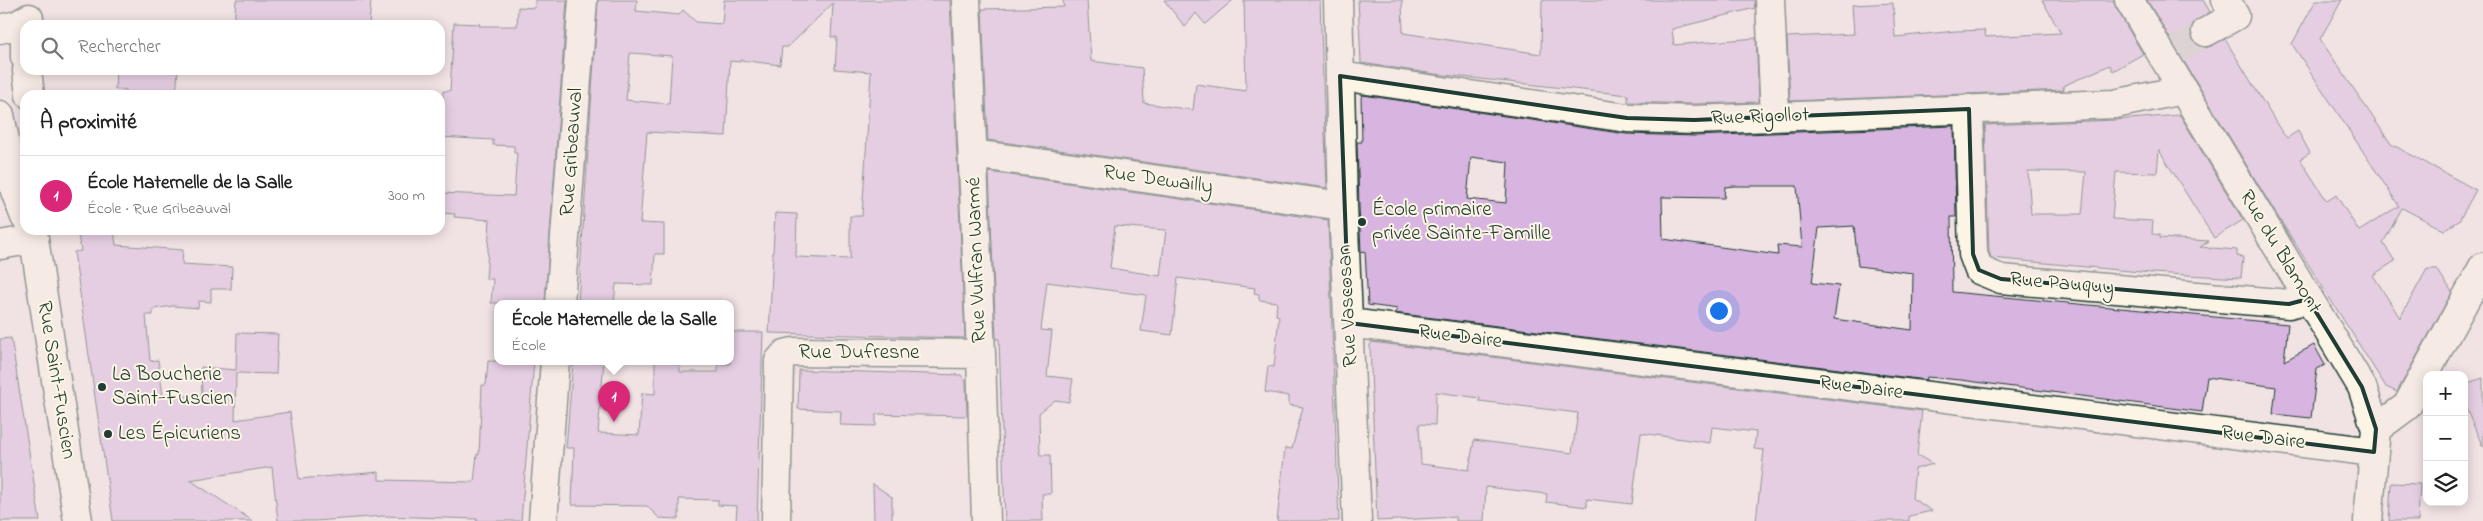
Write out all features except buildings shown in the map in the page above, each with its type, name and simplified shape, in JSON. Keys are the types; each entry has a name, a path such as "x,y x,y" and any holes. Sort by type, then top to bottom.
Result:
{"street":[{"name":"Rue Gribeauval","path":"560,300 583,0"},
{"name":"Rue Vulfran Warmé","path":"966,0 986,521"},
{"name":"Rue Vascosan","path":"1338,0 1343,206 1357,521"},
{"path":"1770,0 1775,117"},
{"name":"Rue du Blamont","path":"2129,0 2169,55 2182,90 2362,387 2375,440 2368,521"},
{"path":"2206,32 2235,16 2226,0"},
{"path":"0,29 20,24"},
{"path":"28,75 29,90"},
{"name":"Rue Rigollot","path":"1340,76 1627,118 1694,120 2116,104 2182,90"},
{"name":"Rue Pauquy","path":"1969,109 1973,254 1979,270 2001,280 2289,304 2308,299"},
{"name":"Rue Saint-Fuscien","path":"0,115 15,191 20,203"},
{"name":"Rue Dewailly","path":"973,154 1343,206"},
{"path":"0,245 20,235"},
{"name":"Rue Saint-Fuscien","path":"32,235 78,521"},
{"path":"2375,440 2407,406 2483,267"},
{"name":"Rue Daire","path":"1349,323 2375,440"},
{"name":"Rue Dufresne","path":"776,521 779,361 785,354 794,352 981,354"},
{"path":"543,521 555,365"}],"highlighted area":[{"path":"1340,76 1627,118 1694,120 1969,109 1973,254 1979,270 2001,279 2289,304 2308,299 2362,387 2376,429 2374,452 1349,323"}],"tunnel":[{"path":"2175,51 2206,32"}],"place":[{"name":"École primaire privée Sainte-Famille","path":"1362,222"},
{"name":"La Boucherie Saint-Fuscien","path":"102,387"},
{"name":"École Maternelle de la Salle","path":"614,422"},
{"name":"Les Épicuriens","path":"108,434"}]}
